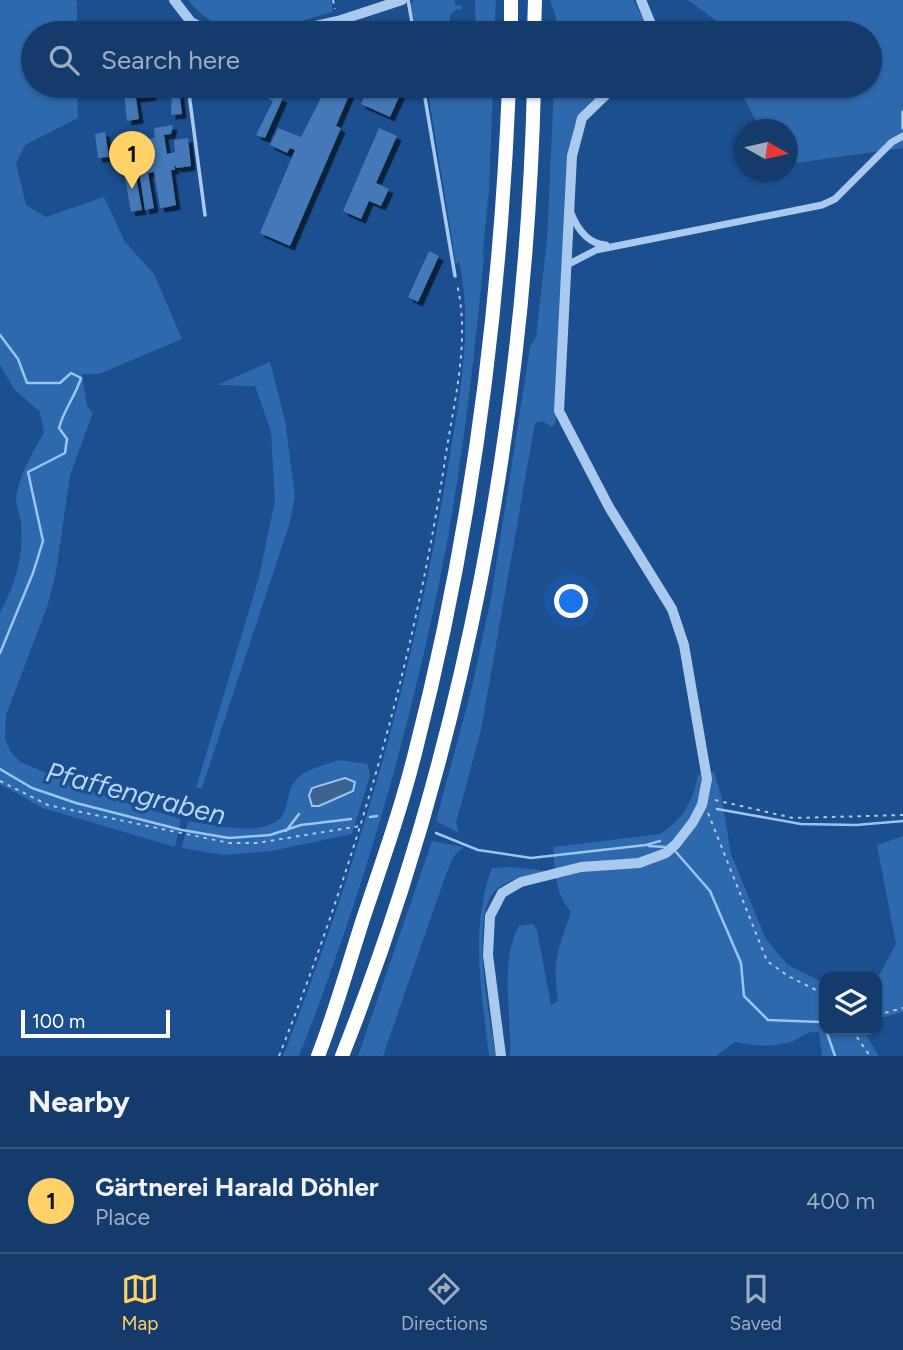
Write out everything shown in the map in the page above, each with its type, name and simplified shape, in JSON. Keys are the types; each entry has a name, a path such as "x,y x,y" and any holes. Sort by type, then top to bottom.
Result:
{"highway":[{"path":"511,0 511,21"},
{"path":"534,0 534,21"},
{"path":"318,1056 399,811 444,634 468,509 504,214 509,98"},
{"path":"342,1056 416,840 462,669 499,470 522,292 533,98"}],"street":[{"path":"174,0 190,21"},
{"path":"337,21 402,0"},
{"path":"641,0 650,21"},
{"path":"501,1056 488,955 490,916 502,893 521,882 581,867 639,863 655,859 676,845 703,801 707,779 684,645 672,609 609,507 559,411 560,357 569,264 572,156 582,118 603,98"},
{"path":"569,264 586,254 617,246 822,205 835,199 892,142 903,136"},
{"path":"570,212 575,224 586,237 598,245 617,246"}],"lane":[{"path":"408,0 412,21"},
{"path":"190,98 205,215"},
{"path":"425,98 455,276"},
{"path":"903,112 903,128"}],"path":[{"path":"279,1056 323,943 361,825 409,653 435,523 462,340 463,308 455,276"},
{"path":"0,781 26,796 57,808 229,843 264,842 361,825"},
{"path":"703,801 793,818 903,815"},
{"path":"703,801 712,818 766,961 819,992"},
{"path":"882,1013 903,1008"},
{"path":"855,1035 870,1056"}],"shaded area":[{"path":"0,0 76,0 77,21 21,21 21,98 77,98 78,118 25,145 16,163 26,205 46,217 104,197 125,242 154,274 182,339 99,374 82,374 87,406 93,413 70,475 56,572 48,604 6,715 5,738 10,751 20,762 98,794 181,819 175,847 43,808 0,784 0,613 20,559 22,536 17,492 28,461 44,433 40,412 14,389 0,365"},
{"path":"188,0 331,0 333,12 300,21 212,21"},
{"path":"414,0 455,0 455,5 462,6 461,10 457,9 450,15 450,21 415,21 411,4"},
{"path":"475,0 496,0 495,21 476,21"},
{"path":"550,0 633,0 644,21 556,21"},
{"path":"688,0 903,0 903,148 798,163 798,119 755,119 744,98 882,98 882,21 717,21"},
{"path":"429,98 493,98 489,188 482,260 485,248 472,373 448,538 427,640 397,761 342,939 299,1056 283,1056 336,912 359,839 401,692 419,617 435,542 463,363 465,312 459,261 456,264"},
{"path":"553,98 595,98 584,108 574,125 571,141 556,371 556,422 552,427 542,421 535,423 481,730 456,823 459,833 436,821 472,687 491,598 530,347 536,337 547,240"},
{"path":"270,362 285,420 295,496 290,522 202,788 196,788 259,577 275,501 271,431 255,386 217,385"},
{"path":"339,760 368,764 370,776 352,834 271,851 223,855 182,848 188,821 238,828 264,827 274,823 282,816 291,789 299,777"},
{"path":"714,772 721,795 731,854 766,939 788,965 819,980 819,1032 808,1033 779,1045 735,1042 716,1056 510,1056 509,956 519,926 533,924 537,930 551,1005 558,1001 557,955 571,912 559,890 553,847 660,834 686,809 698,775"},
{"path":"345,778 355,782 353,791 319,806 312,806 309,795 312,788"},
{"path":"903,836 903,1012 882,1018 881,972 896,944 877,845"},
{"path":"432,841 463,847 454,856 446,874 383,1056 358,1056"},
{"path":"512,867 546,871 506,883 495,891 487,904 482,946 486,995 496,1056 489,1056 479,961 481,914 492,868"},
{"path":"819,1035 866,1035 879,1056 822,1056"}],"building":[{"path":"125,98 136,98 139,119 127,121"},
{"path":"172,98 180,98 182,114 171,115"},
{"path":"283,98 265,138 256,135 273,101 269,99"},
{"path":"321,98 348,98 336,126 341,128 290,246 260,233 295,150 290,148 287,153 270,145 278,128 301,137"},
{"path":"364,98 399,98 390,117 361,104"},
{"path":"173,125 171,134 164,135 167,154 175,152 174,140 188,138 191,166 177,168 174,165 175,170 171,170 176,205 168,207 160,208 154,172 148,173 154,208 145,210 138,165 147,163 146,159 150,158 148,139 155,138 154,128"},
{"path":"379,128 397,136 376,183 389,189 381,206 369,201 361,219 343,211"},
{"path":"105,132 109,157 98,158 95,134"},
{"path":"139,146 141,159 117,162 115,149"},
{"path":"134,165 142,210 131,212 123,167"},
{"path":"429,251 439,256 418,302 408,297"}],"waterway":[{"path":"0,335 18,359 27,383 60,383 71,373 81,378 59,428 67,439 65,453 28,472 43,541 33,573 0,653"},
{"name":"Pfaffengraben","path":"0,769 32,788 76,803 182,830 229,838 270,835 301,825 351,819"},
{"name":"Pfaffengraben","path":"717,809 801,824 856,825 903,821"},
{"path":"286,831 299,814"},
{"name":"Pfaffengraben","path":"370,817 377,816"},
{"name":"Pfaffengraben","path":"436,833 478,850 531,858 646,845 660,841"},
{"path":"649,846 665,847"},
{"path":"676,852 710,891 741,963 744,996 768,1020 819,1022"},
{"path":"828,1035 835,1056"}],"place":[{"name":"Gärtnerei Harald Döhler","path":"132,189"}]}
